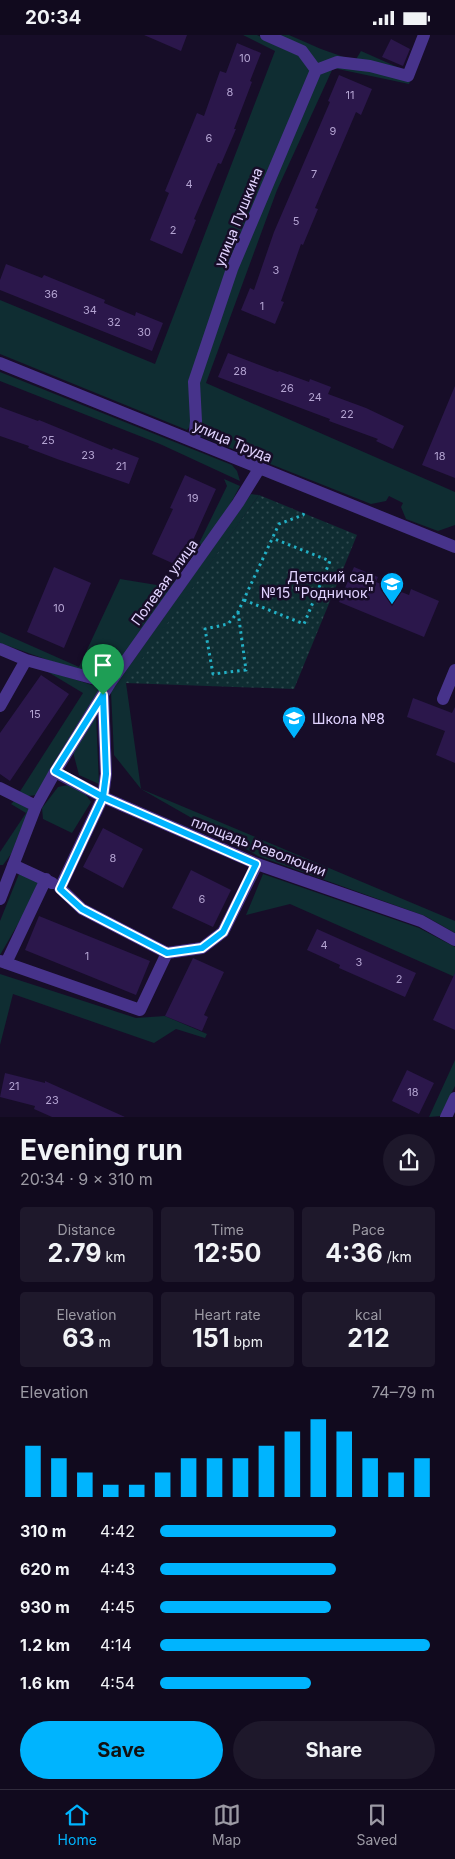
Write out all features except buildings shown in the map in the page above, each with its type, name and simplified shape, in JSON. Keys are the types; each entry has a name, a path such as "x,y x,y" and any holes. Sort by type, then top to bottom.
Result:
{"street":[{"path":"266,35 302,51 316,70 336,62 370,66 408,76 424,35"},
{"name":"улица Пушкина","path":"194,441 196,421 194,383 232,269 316,70"},
{"name":"улица Труда","path":"0,363 259,469 454,544"},
{"name":"Полевая улица","path":"0,899 4,881 13,865 36,806 55,771 110,683 238,503 259,469"},
{"path":"0,649 26,660 110,683"},
{"path":"0,705 26,660"},
{"path":"443,699 455,670"},
{"path":"60,889 103,797 106,774 103,695"},
{"name":"площадь Революции","path":"55,771 103,797 256,864 421,921 455,939"},
{"path":"0,788 36,806"},
{"path":"13,865 46,879 82,909 167,953 202,948 223,932 256,864"},
{"path":"46,879 3,962 140,1010 167,953"},
{"path":"446,1117 455,1098"}],"path":[{"path":"238,612 246,670 213,674 206,629 228,625 238,612 279,524 302,515 305,511"},
{"path":"244,600 304,623 330,561 272,538"}],"green space":[{"path":"243,35 257,35 287,49 298,55 311,72 189,379 191,425 187,430 0,354 0,300 155,364 275,51"},
{"path":"274,35 289,35 355,61 361,51 404,70 428,35 409,84 333,68 277,190 206,383 455,492 455,525 438,531 406,519 401,507 403,503 389,496 386,501 371,504 200,436 199,383 236,269 319,75"},
{"path":"0,372 232,465 237,471 240,481 160,444 0,381"},
{"path":"224,479 240,486 226,511 178,584 108,676 76,670 0,643 0,632 79,667 120,579 169,587 187,568 227,486"},
{"path":"251,494 259,495 126,683 141,789 114,755 111,692"},
{"path":"259,495 357,535 294,689 125,683"},
{"path":"43,669 98,687 99,692 37,795 28,796 19,793 83,693"},
{"path":"96,715 99,784 79,775 73,752"},
{"path":"68,785 84,792 91,802 72,833 43,819 42,808 58,787"},
{"path":"141,789 455,921 455,933 425,916 258,856"},
{"path":"14,801 29,809 11,854 3,865 0,865 0,852 26,813 11,804"},
{"path":"19,874 38,882 29,905 0,955 0,921"},
{"path":"263,874 419,928 455,947 455,977 290,904 246,915"},
{"path":"0,974 136,1018 165,1016 207,1034 205,1038 176,1029 154,1043 13,994 0,1045"},
{"path":"455,1060 455,1086 440,1116 429,1117"}],"place":[{"name":"Детский сад №15 \"Родничок\"","path":"392,605"},
{"name":"Школа №8","path":"294,739"}],"route":[{"path":"103,695 55,771 103,797 256,864 223,932 202,948 167,953 82,909 60,889 103,797 106,774 103,695"}]}
